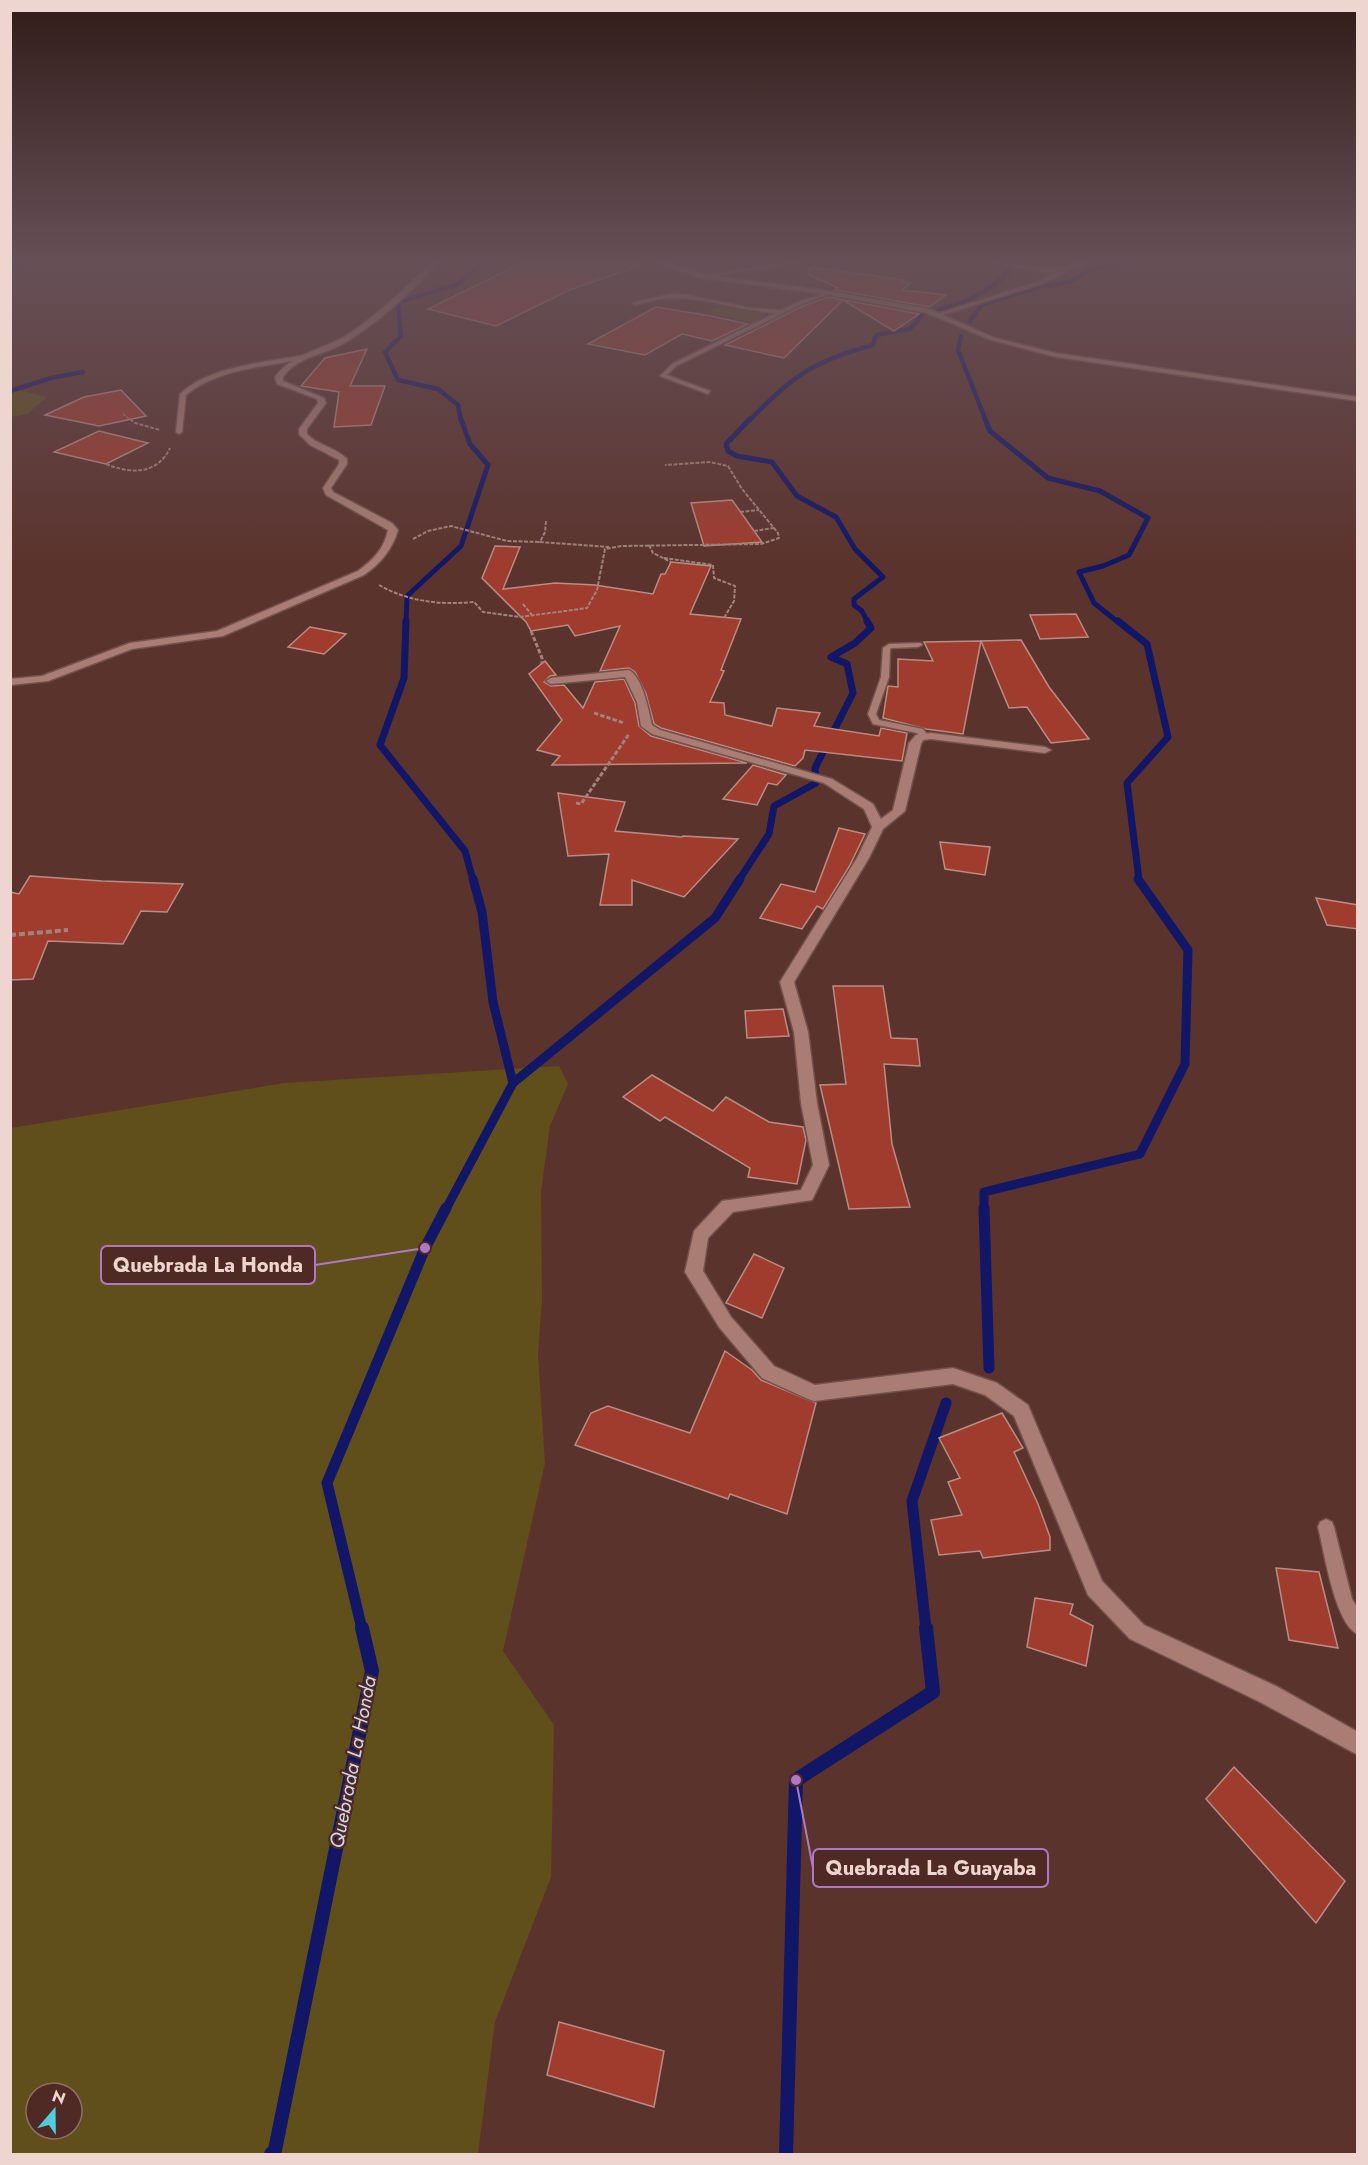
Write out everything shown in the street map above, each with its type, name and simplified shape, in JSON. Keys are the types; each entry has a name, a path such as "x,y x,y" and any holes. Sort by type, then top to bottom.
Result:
{"street":[{"path":"10,682 44,680 130,646 219,634 361,573 383,554 393,530 389,525 329,493 327,488 343,464 343,459 339,454 314,446 303,434 303,429 322,403 320,398 279,380 282,372 296,363"},
{"path":"1111,363 1358,399"},
{"path":"551,681 629,673 642,702 647,726 656,732 828,781 868,807 878,827"},
{"path":"1045,750 924,737 920,737 915,743 899,811 878,827 863,858 787,982 801,1032 809,1103 821,1165 806,1196 728,1206 700,1236 694,1272 725,1322 768,1372 814,1393 952,1376 991,1389 1021,1411 1095,1588 1137,1632 1268,1694 1358,1744"}],"lane":[{"path":"179,432 183,394 195,384 215,376 276,363"},
{"path":"678,363 663,376 708,392"},
{"path":"918,645 889,646 886,650 885,677 872,714 876,722 920,731 924,737"},
{"path":"1326,1527 1344,1602 1358,1626"}],"path":[{"path":"106,464 114,468 147,469 162,462 179,432 148,429 123,414"},
{"path":"383,554 427,531 447,526 471,528 508,541 614,547 762,544 779,538 774,528 742,489 728,466 710,462 665,465"},
{"path":"740,512 759,510"},
{"path":"540,542 545,532 546,521"},
{"path":"754,531 774,528"},
{"path":"649,545 653,553 671,562"},
{"path":"361,573 388,591 417,601 444,605 474,602 483,612 520,617 587,608 597,590 605,549 614,547"},
{"path":"664,558 713,565 714,578 735,586 734,601 724,618"},
{"path":"523,604 532,615"},
{"path":"531,631 543,658 542,668 551,681"},
{"path":"576,803 580,804 631,731"},
{"path":"10,935 68,930"}],"shaded area":[{"path":"11,388 47,397 27,414 11,417"},
{"path":"559,1066 568,1084 550,1126 541,1192 542,1300 538,1355 545,1463 503,1651 554,1725 551,1877 495,2022 478,2154 11,2154 11,1128 285,1083"}],"building":[{"path":"321,363 361,363 350,386 385,386 371,425 334,427 339,392 301,386"},
{"path":"121,390 146,416 99,426 45,415 84,397"},
{"path":"99,431 148,443 106,464 54,452"},
{"path":"732,500 762,542 704,546 691,503"},
{"path":"495,546 520,547 503,589 555,583 595,585 653,594 661,574 665,574 671,562 711,566 690,614 741,619 721,670 724,671 710,702 724,703 725,715 772,726 777,708 820,713 814,726 879,736 881,728 907,733 902,761 805,750 803,758 795,766 661,728 654,724 646,694 635,672 629,668 600,671 620,626 575,636 568,625 531,631 526,622 482,578"},
{"path":"1076,614 1088,637 1040,639 1030,615"},
{"path":"310,627 346,634 324,654 288,647"},
{"path":"1021,640 1049,687 1089,739 1051,743 1027,707 1009,708 981,641"},
{"path":"981,641 963,734 926,729 883,718 888,686 898,687 898,659 933,661 924,642"},
{"path":"545,661 556,675 550,676 544,682 551,686 564,685 583,708 595,682 624,679 635,703 639,726 651,736 747,763 552,765 560,756 537,750 562,720 529,674"},
{"path":"753,765 786,775 777,785 768,783 757,805 723,799"},
{"path":"558,793 625,802 615,831 738,839 684,897 632,880 632,905 600,905 609,854 568,856"},
{"path":"839,828 865,834 849,867 823,909 817,906 802,929 760,918 781,884 815,892"},
{"path":"940,842 990,847 985,875 945,869"},
{"path":"30,876 183,884 167,912 141,911 123,944 48,941 33,979 10,980 10,892 19,894"},
{"path":"1316,898 1358,905 1358,929 1327,925"},
{"path":"833,986 883,986 891,1038 917,1039 920,1066 884,1064 892,1144 910,1207 849,1209 820,1085 846,1084"},
{"path":"783,1009 789,1036 747,1038 745,1011"},
{"path":"652,1075 713,1111 726,1097 769,1122 803,1127 806,1140 797,1184 748,1177 750,1168 665,1117 660,1121 623,1097"},
{"path":"754,1254 784,1268 762,1318 726,1303"},
{"path":"725,1351 752,1370 761,1380 816,1403 787,1514 730,1494 728,1499 575,1445 591,1413 608,1406 690,1433"},
{"path":"1002,1413 1023,1448 1014,1452 1038,1504 1050,1537 1050,1550 983,1558 980,1551 939,1555 931,1520 962,1515 948,1482 960,1478 939,1438"},
{"path":"1276,1568 1319,1572 1338,1648 1289,1640"},
{"path":"1035,1598 1073,1604 1070,1614 1093,1626 1086,1666 1027,1647"},
{"path":"1234,1767 1345,1881 1316,1923 1206,1799"},
{"path":"559,2022 664,2051 654,2107 547,2075"}],"waterway":[{"name":"Quebrada La Honda","path":"390,363 398,380 438,389 458,405 461,421"},
{"path":"749,421 791,382 820,363"},
{"path":"963,363 986,421"},
{"path":"10,391 51,378 83,372"},
{"name":"Quebrada La Honda","path":"406,623 407,596 461,546 488,465 470,444 461,419"},
{"path":"750,419 726,444 728,451 737,456 772,462 797,496 836,517 855,549 883,577 854,599 854,605 862,611 867,621"},
{"path":"985,419 990,431 1048,478 1100,491 1148,518 1129,555 1103,566 1079,572 1094,603 1119,623"},
{"name":"Quebrada La Honda","path":"406,621 404,678 380,745 465,851 473,880"},
{"path":"739,880 769,834 774,806 816,783 815,768 853,693 847,664 831,657 855,643 871,628 867,621"},
{"path":"1118,621 1147,644 1168,737 1127,783 1139,880"},
{"name":"Quebrada La Honda","path":"473,879 482,912 493,1002 513,1083"},
{"path":"513,1083 715,918 740,879"},
{"path":"984,1208 984,1192 1140,1154 1185,1064 1188,950 1138,879"},
{"name":"Quebrada La Honda","path":"446,1209 513,1083"},
{"name":"Quebrada La Honda","path":"362,1629 327,1483 425,1248 446,1208"},
{"path":"984,1208 989,1368"},
{"path":"926,1629 912,1501 946,1403"},
{"name":"Quebrada La Honda","path":"271,2154 275,2150 372,1671 362,1628"},
{"path":"786,2154 796,1780 933,1692 926,1628"}],"place":[{"name":"Quebrada La Honda","path":"425,1248"},
{"name":"Quebrada La Guayaba","path":"796,1780"}]}
